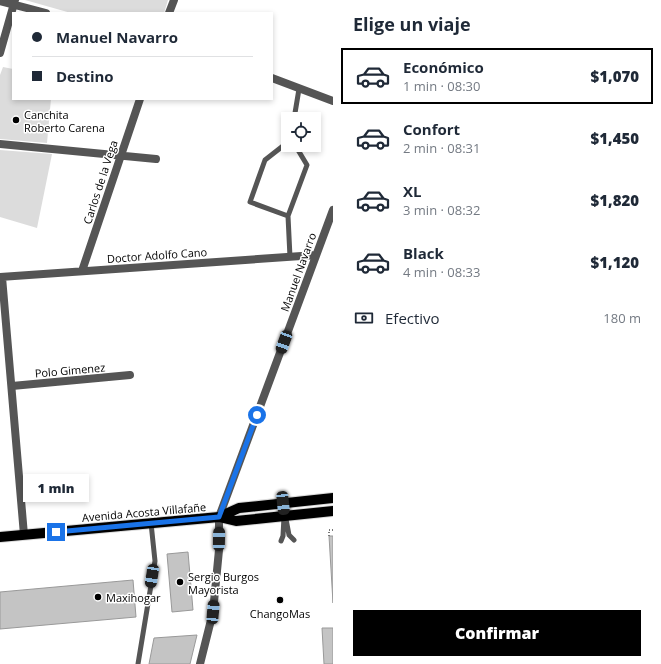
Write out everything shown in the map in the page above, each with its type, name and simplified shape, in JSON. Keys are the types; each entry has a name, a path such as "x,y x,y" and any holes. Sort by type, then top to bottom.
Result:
{"main road":[{"name":"Avenida Acosta Villafañe","path":"219,517 239,508 333,498"},
{"name":"Avenida Acosta Villafañe","path":"0,537 219,517 236,521 333,511"}],"street":[{"path":"169,12 174,0"},
{"path":"0,1 14,2 43,12"},
{"path":"0,53 14,2"},
{"path":"273,78 333,101"},
{"name":"Carlos de la Vega","path":"82,271 140,100"},
{"path":"0,144 156,159"},
{"name":"Manuel Navarro","path":"200,664 213,612 219,550 219,517 333,210"},
{"name":"Doctor Adolfo Cano","path":"1,277 316,255"},
{"path":"1,277 12,386 24,535"},
{"name":"Polo Gimenez","path":"12,386 130,375"}],"lane":[{"path":"295,112 299,89"},
{"path":"281,147 265,160 250,202 288,216"},
{"path":"290,256 288,216 308,165 300,152"},
{"path":"281,541 283,536 283,503"},
{"path":"284,516 289,535 294,540"},
{"path":"138,664 155,561 151,523"}],"path":[{"path":"329,536 329,530 333,530"}],"shaded area":[{"path":"25,0 168,0 164,12 67,12"},
{"path":"3,67 12,69 12,100 51,100 47,143 0,139 0,75"},
{"path":"0,150 52,154 37,228 0,217"}],"building":[{"path":"329,536 333,536 333,603"},
{"name":"Sergio Burgos Mayorista","path":"188,552 193,610 172,612 167,554"},
{"path":"133,580 136,617 0,629 0,592"},
{"path":"322,628 333,628 333,664 324,664"},
{"path":"197,635 190,664 149,664 154,638"}],"place":[{"name":"Canchita Roberto Carena","path":"16,120"},
{"name":"Sergio Burgos Mayorista","path":"180,582"},
{"name":"Maxihogar","path":"98,597"},
{"name":"ChangoMas","path":"280,600"}],"route":[{"path":"56,532 219,517 257,415"}]}
